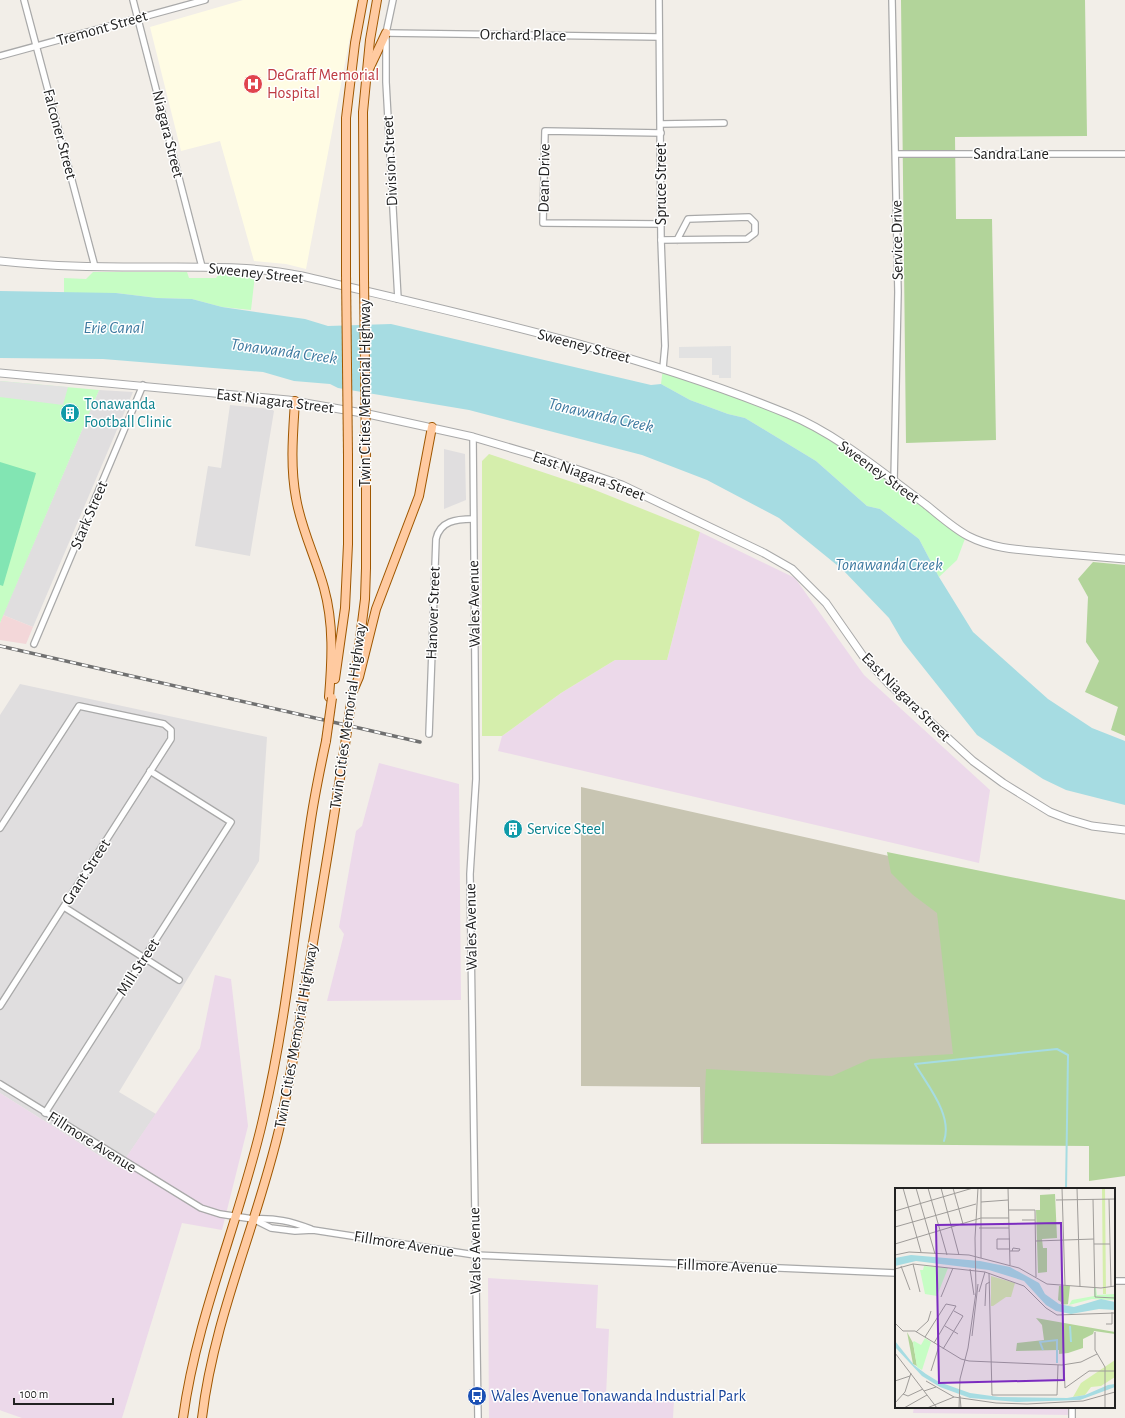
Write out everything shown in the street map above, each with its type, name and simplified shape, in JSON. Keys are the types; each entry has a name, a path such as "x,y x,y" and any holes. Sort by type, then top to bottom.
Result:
{"main road":[{"name":"Twin Cities Memorial Highway","path":"183,1418 195,1354 207,1305 258,1144 276,1060 310,825 326,741 345,608 348,544 346,118 355,43 363,0"},
{"name":"Twin Cities Memorial Highway","path":"202,1418 208,1376 225,1311 254,1219 281,1122 292,1067 353,692 365,591 366,460 363,112 370,40 377,0"},
{"path":"366,77 386,33"},
{"path":"295,401 292,450 293,482 300,516 319,570 328,605 332,640 331,698"},
{"path":"353,692 359,677 379,598 419,496 432,427"}],"street":[{"name":"Falconer Street","path":"24,0 95,267"},
{"name":"Niagara Street","path":"133,0 202,267"},
{"name":"Tremont Street","path":"0,56 205,0"},
{"name":"Division Street","path":"393,0 386,33 386,82 398,299"},
{"name":"Spruce Street","path":"659,0 661,240 665,346 663,368"},
{"name":"Service Drive","path":"892,0 898,292 894,481"},
{"name":"Orchard Place","path":"386,33 659,37"},
{"path":"661,124 724,123"},
{"name":"Dean Drive","path":"661,133 545,131 543,223 661,224"},
{"name":"Sandra Lane","path":"896,154 1125,154"},
{"path":"661,240 677,240 747,239 755,233 755,223 749,217 688,219 677,240"},
{"name":"Sweeney Street","path":"0,261 34,265 95,267 202,267 289,274 542,334 663,368 737,393 792,416 832,438 894,481 966,536 988,545 1012,549 1125,559"},
{"name":"East Niagara Street","path":"0,372 295,401 432,427 473,437 542,457 622,485 764,553 792,569 826,603 874,668 932,725 973,761 1003,783 1045,809 1068,819 1092,826 1125,830"},
{"name":"Stark Street","path":"34,644 143,385"},
{"name":"Wales Avenue","path":"473,437 476,779 470,874 478,1418"},
{"name":"Hanover Street","path":"429,734 436,539 441,527 446,524 454,521 473,520"},
{"name":"Grant Street","path":"0,828 79,706 164,724 171,730 171,739 0,1006"},
{"name":"Mill Street","path":"45,1113 231,822 150,772"},
{"path":"64,906 179,980"},
{"name":"Fillmore Avenue","path":"1,1086 200,1208 220,1214 254,1219 271,1228 295,1231 313,1230 475,1255 895,1273"},
{"path":"254,1219 274,1218 295,1223 313,1230"}],"shaded area":[{"name":"DeGraff Memorial Hospital","path":"243,0 357,0 306,269 286,264 254,261 220,141 181,151 150,27"},
{"path":"731,346 731,378 719,378 719,375 712,375 712,358 679,358 679,347"},
{"path":"0,381 68,387 63,405 0,397"},
{"path":"99,390 133,392 33,627 3,615"},
{"path":"230,405 271,409 274,411 250,556 195,546 208,466 221,468"},
{"path":"444,449 465,454 466,500 444,509"},
{"path":"700,532 795,578 864,675 990,790 979,863 498,751 502,736 561,693 615,660 667,660"},
{"path":"3,615 33,627 26,644 0,640 0,623"},
{"path":"20,684 267,737 259,861 119,1092 156,1114 119,1168 0,1093 0,715"},
{"path":"379,763 459,784 461,1000 327,1001 344,934 339,927 356,831 362,826"},
{"path":"581,787 1063,895 1065,1142 701,1144 700,1087 581,1086"},
{"path":"215,975 231,979 248,1126 222,1230 182,1223 122,1418 22,1418 2,1411 0,1410 0,1093 119,1168 200,1048"},
{"path":"488,1278 598,1285 596,1328 609,1329 606,1396 674,1400 673,1418 489,1418"},
{"path":"914,1408 1071,1408 1071,1415 913,1413"}],"green space":[{"path":"901,0 1085,0 1087,136 955,137 956,219 992,219 996,440 906,443"},
{"path":"93,272 187,272 189,278 216,278 219,274 255,275 251,310 222,307 192,299 157,298 116,293 64,293 64,278 86,279"},
{"path":"663,368 792,416 883,473 966,536 957,560 939,577 919,539 880,509 867,506 816,461 745,418 728,414 690,400 661,384"},
{"path":"0,381 99,390 0,623"},
{"path":"489,454 590,488 700,532 667,660 615,660 561,693 502,736 482,736 482,461"},
{"path":"0,462 36,473 3,586 0,585"},
{"path":"1093,562 1125,565 1125,736 1111,730 1118,707 1085,692 1099,661 1086,642 1088,597 1078,579"},
{"path":"887,852 1125,900 1125,1176 1089,1181 1089,1146 703,1143 706,1069 832,1076 870,1059 953,1054 937,913 913,895 891,873"}],"water":[{"name":"Tonawanda Creek","path":"0,291 116,293 157,298 192,299 222,307 305,319 328,326 391,324 651,385 661,384 690,400 728,414 745,418 816,461 867,506 880,509 919,539 939,577 973,632 1048,699 1092,728 1125,741 1125,805 1066,790 1043,779 977,735 903,642 889,618 843,570 779,518 707,480 642,455 469,410 338,388 330,384 294,381 263,372 103,359 0,358"}],"waterway":[{"path":"944,1141 946,1131 942,1111 932,1091 915,1064 1057,1049 1068,1055 1066,1188"}],"railway":[{"path":"0,646 420,742"}],"place":[{"name":"DeGraff Memorial Hospital","path":"253,84"},
{"name":"Tonawanda Football Clinic","path":"70,413"},
{"name":"Service Steel","path":"513,829"},
{"name":"Wales Avenue Tonawanda Industrial Park","path":"477,1396"}],"water label":[{"name":"Erie Canal","path":"114,327"}]}
